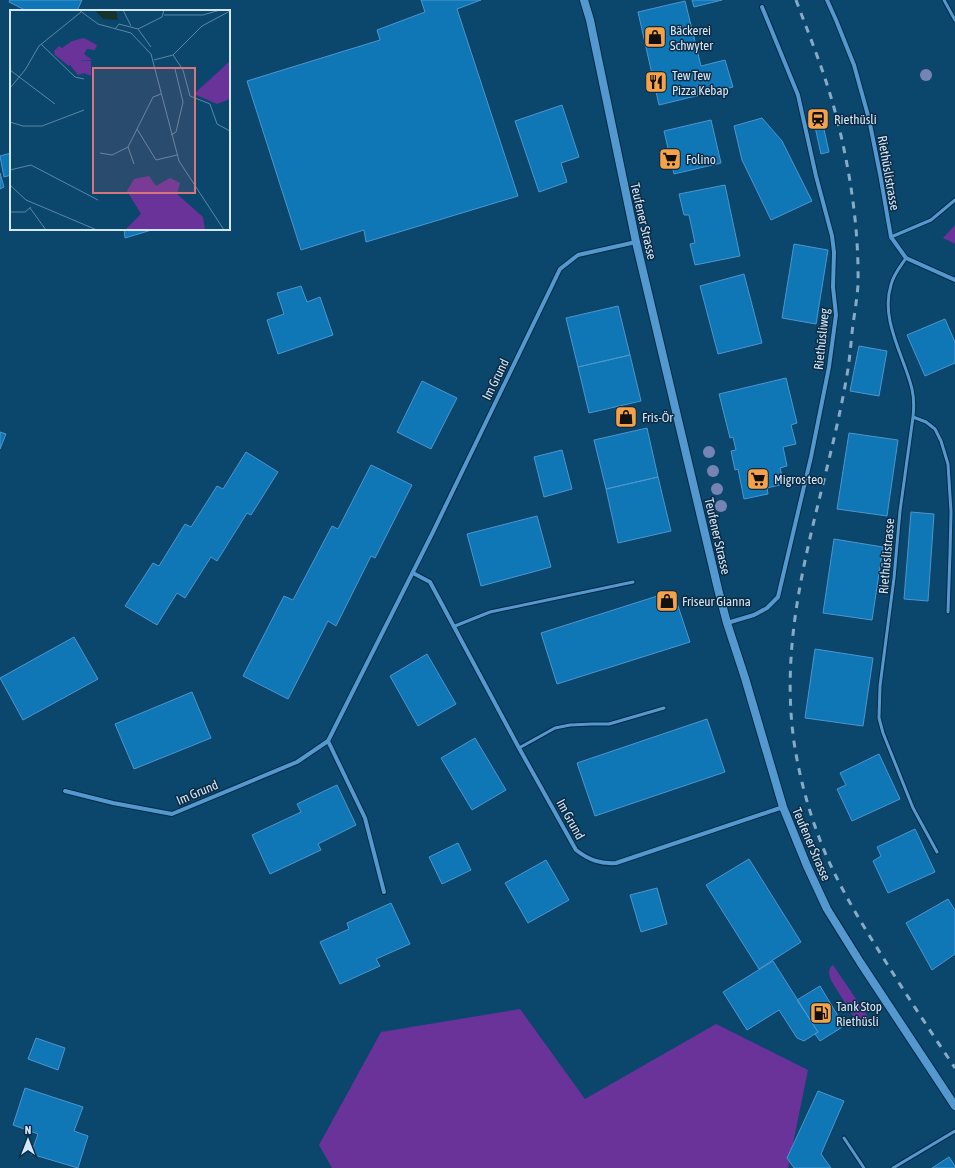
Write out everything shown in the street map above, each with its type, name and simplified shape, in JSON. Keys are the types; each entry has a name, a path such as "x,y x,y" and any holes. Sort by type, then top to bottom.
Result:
{"main road":[{"name":"Teufener Strasse","path":"584,0 590,20 636,242 727,623 745,678 783,807 807,866 827,909 860,962 955,1106"}],"street":[{"name":"Riethüslistrasse","path":"828,0 854,65 880,174 891,237"},
{"name":"Riethüsliweg","path":"727,623 754,615 767,608 778,597 811,457 829,367 836,315 833,287 834,252 832,236 816,176 798,95 762,7"},
{"path":"891,237 906,258 955,280"},
{"name":"Im Grund","path":"65,791 113,803 172,814 297,762 328,740 412,573 560,270 578,255 636,242"},
{"name":"Im Grund","path":"412,573 430,582 455,626 519,748 576,850 585,856 600,862 616,863 783,807"},
{"path":"328,740 365,818 384,892"}],"lane":[{"path":"944,0 955,20"},
{"path":"891,237 931,220 955,200"},
{"name":"Riethüslistrasse","path":"906,258 894,276 890,286 888,299 891,325 912,389 914,403 880,686 879,718 882,733 913,808 937,852"},
{"path":"913,417 926,422 935,429 941,441 948,464 951,519 948,612"},
{"path":"455,626 490,612 633,582"},
{"path":"519,748 555,728 570,725 609,724 664,708"},
{"path":"893,1168 955,1131"},
{"path":"844,1138 864,1168"}],"shaded area":[{"path":"955,225 955,244 943,238"},
{"path":"833,965 871,1021 866,1024 857,1022 831,980 829,971"},
{"path":"520,1009 585,1099 716,1024 808,1070 788,1168 332,1168 319,1145 381,1032"}],"building":[{"path":"10,0 82,0 77,10 25,10 9,2"},
{"path":"421,0 481,0 457,9 518,196 366,242 364,230 301,250 247,81 380,40 377,30 425,12"},
{"path":"692,0 722,0 694,7"},
{"path":"685,1 701,66 725,60 733,87 659,105 638,12"},
{"path":"562,105 579,157 561,163 567,182 539,192 515,121"},
{"path":"820,111 829,152 821,154 812,113"},
{"path":"762,118 782,141 812,201 771,220 742,160 734,126"},
{"path":"711,120 721,163 674,174 664,131"},
{"path":"10,153 10,175 4,177 0,156"},
{"path":"0,173 4,187 0,189"},
{"path":"725,185 740,256 695,265 690,244 695,243 689,215 684,215 679,194"},
{"path":"124,230 152,230 125,238"},
{"path":"794,244 828,250 816,324 782,318"},
{"path":"744,274 762,343 718,354 700,286"},
{"path":"301,286 307,302 320,297 333,335 278,354 267,320 284,314 277,293"},
{"path":"618,306 630,355 578,367 566,318"},
{"path":"945,319 955,342 955,363 925,376 907,335"},
{"path":"859,346 887,351 879,396 850,391"},
{"path":"630,355 641,401 589,413 578,367"},
{"path":"786,378 797,423 791,425 796,444 783,447 787,466 780,468 784,484 767,488 768,494 744,499 738,469 735,470 731,451 736,450 733,437 730,438 719,394"},
{"path":"422,381 457,398 431,449 397,432"},
{"path":"647,428 658,477 606,489 594,440"},
{"path":"0,432 6,434 0,449"},
{"path":"849,433 898,440 887,516 837,509"},
{"path":"562,450 572,489 544,497 534,457"},
{"path":"246,452 278,472 251,515 247,513 217,561 211,557 185,598 177,593 157,625 125,606 153,563 159,566 185,524 191,527 217,486 223,489"},
{"path":"371,465 412,485 375,558 371,556 336,626 328,621 288,699 243,676 284,596 293,600 332,526 338,529"},
{"path":"658,477 671,531 618,543 606,489"},
{"path":"911,512 934,514 928,601 904,599"},
{"path":"537,516 551,567 481,586 467,534"},
{"path":"834,539 883,547 872,620 823,613"},
{"path":"673,591 690,642 557,684 541,633"},
{"path":"74,637 98,679 23,720 0,678"},
{"path":"815,649 873,658 863,726 805,718"},
{"path":"427,654 456,704 418,726 390,676"},
{"path":"192,692 211,738 134,769 115,724"},
{"path":"707,719 725,772 595,816 577,763"},
{"path":"475,738 506,790 472,810 441,758"},
{"path":"879,754 900,799 852,821 837,789 846,785 840,773"},
{"path":"337,785 356,825 318,844 321,850 270,874 252,835 301,812 297,804"},
{"path":"915,829 935,872 888,893 873,861 881,856 877,847"},
{"path":"458,843 471,870 442,884 429,857"},
{"path":"749,859 801,942 759,969 706,885"},
{"path":"546,860 569,900 528,923 505,883"},
{"path":"657,888 667,924 641,932 630,895"},
{"path":"948,899 955,910 955,954 932,970 906,923"},
{"path":"391,903 410,944 376,959 380,966 340,984 320,942 349,929 347,923"},
{"path":"773,961 818,1032 804,1041 797,1038 779,1010 747,1030 723,992"},
{"name":"Tank Stop Riethüsli","path":"820,986 844,1026 820,1041 815,1034 818,1032 797,1000"},
{"path":"36,1038 65,1048 58,1070 28,1059"},
{"path":"25,1088 83,1107 74,1131 88,1136 78,1168 31,1154 38,1134 13,1125"},
{"path":"818,1091 844,1101 821,1154 831,1168 794,1168 787,1158"},
{"path":"949,1157 955,1168 932,1168"}],"railway":[{"path":"796,0 824,76 843,143 856,224 858,285 847,375 797,602 792,648 790,695 794,742 804,792 820,840 833,871 875,945 955,1068"}],"place":[{"name":"Bäckerei Schwyter","path":"655,37"},
{"name":"Tew Tew Pizza Kebap","path":"656,82"},
{"name":"Riethüsli","path":"818,119"},
{"name":"Folino","path":"670,159"},
{"name":"Fris-Ör","path":"626,417"},
{"name":"Migros teo","path":"758,479"},
{"name":"Friseur Gianna","path":"667,601"},
{"name":"Tank Stop Riethüsli","path":"821,1013"}]}
